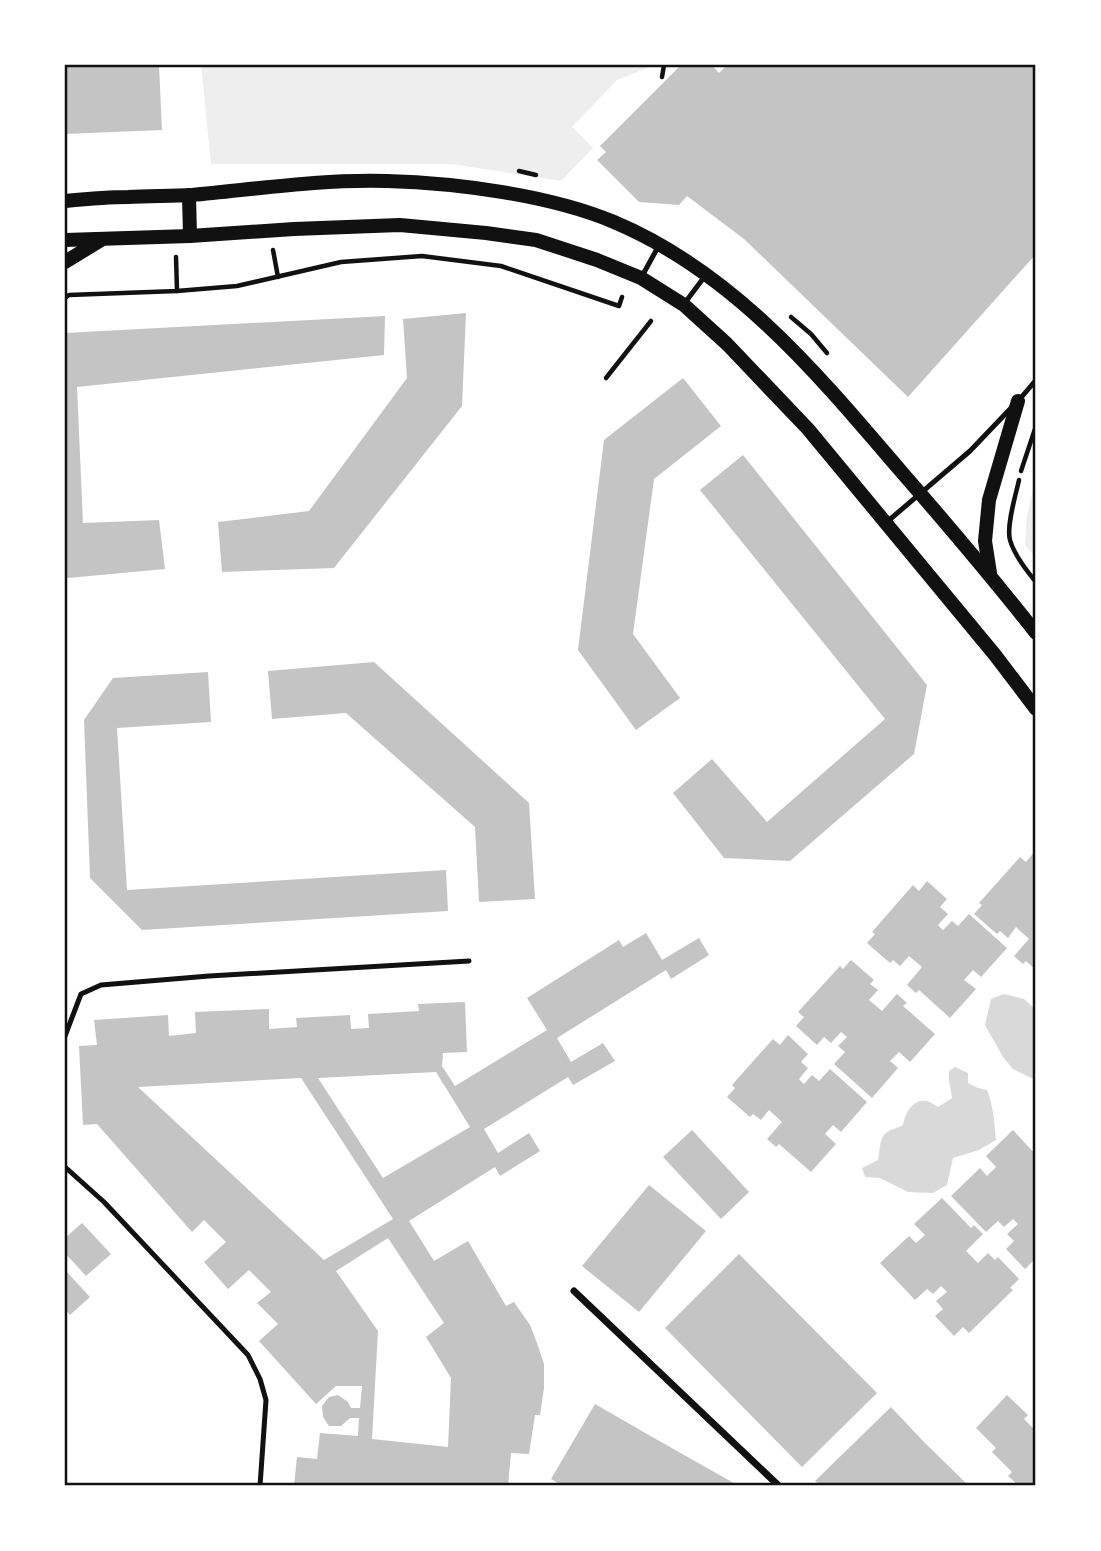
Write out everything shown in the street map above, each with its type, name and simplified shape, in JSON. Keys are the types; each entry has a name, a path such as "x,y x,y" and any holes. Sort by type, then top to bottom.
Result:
{"main road":[{"path":"65,201 189,195 307,183 387,181 498,191 572,208 614,222 660,244 707,273 742,301 799,356 846,406 991,575 1036,633"},
{"path":"189,195 190,236"},
{"path":"65,240 400,225 536,240 641,278 684,305 727,344 808,429 995,655 1036,709"},
{"path":"65,262 106,238"},
{"path":"991,575 985,541 989,500 1018,401"}],"street":[{"path":"573,1291 779,1486"}],"lane":[{"path":"641,278 660,244"},
{"path":"684,305 707,273"},
{"path":"886,523 971,451 1036,380"},
{"path":"65,1037 81,994 101,985 469,961"},
{"path":"65,1167 104,1202 248,1355 260,1379 266,1400 260,1486"}],"path":[{"path":"662,76 664,65"},
{"path":"270,230 278,277"},
{"path":"175,237 177,291"},
{"path":"65,298 69,295 237,286 341,262 422,256 501,266 619,306 622,297"},
{"path":"606,378 650,321"},
{"path":"1036,426 1019,478 1011,512 1009,539 1023,566 1036,582"}],"shaded area":[{"path":"201,65 655,65 617,80 572,127 593,148 561,181 451,164 211,164"},
{"path":"1036,478 1036,558 1025,545 1027,515"},
{"path":"1004,994 1024,999 1036,1010 1036,1078 1013,1069 985,1025 991,999"},
{"path":"955,1067 968,1073 968,1083 987,1090 996,1140 979,1150 953,1158 947,1185 933,1193 908,1192 880,1178 865,1177 862,1168 878,1160 884,1135 903,1125 913,1105 927,1101 938,1107 952,1098 949,1071"}],"building":[{"path":"65,65 159,65 162,130 65,134"},
{"path":"681,65 712,65 719,73 727,65 1036,65 1036,254 908,397 744,239 687,196 679,205 639,202 597,160 606,152 600,146"},
{"path":"466,313 462,406 334,568 222,572 218,522 309,511 407,378 403,319"},
{"path":"385,316 384,355 77,387 83,523 159,520 165,569 68,578 65,575 65,333"},
{"path":"683,378 721,426 654,479 633,634 680,698 636,730 578,650 604,440"},
{"path":"743,455 927,685 914,754 790,861 724,858 673,793 712,759 767,822 885,719 700,490"},
{"path":"374,662 529,803 535,899 479,902 475,827 346,713 272,719 268,671"},
{"path":"208,672 211,722 117,728 127,890 446,870 448,911 142,930 90,878 84,720 113,678"},
{"path":"1034,852 1036,970 1026,961 1023,964 1014,956 1029,939 1016,927 1008,938 1000,931 997,934 974,914 982,905 979,903 1020,857 1026,862"},
{"path":"927,881 947,899 940,907 948,914 938,925 943,930 952,921 958,926 969,914 1007,948 981,977 973,970 964,980 976,989 950,1018 919,990 916,993 907,985 922,967 909,956 900,966 893,960 890,963 867,943 875,934 872,932 913,885 919,891"},
{"path":"646,933 662,960 699,938 709,955 671,979 666,970 557,1038 571,1062 603,1043 615,1061 573,1085 568,1077 484,1129 498,1153 529,1133 540,1151 500,1176 495,1167 409,1221 434,1261 468,1241 506,1306 514,1302 530,1325 544,1364 544,1388 540,1415 535,1415 529,1454 511,1453 508,1486 294,1486 297,1457 317,1459 320,1433 358,1436 359,1418 350,1418 341,1426 329,1426 323,1417 322,1406 329,1397 338,1395 348,1402 351,1408 360,1408 362,1386 336,1386 316,1404 259,1341 278,1324 257,1303 271,1292 249,1270 228,1289 204,1262 226,1242 204,1220 192,1232 97,1124 83,1125 79,1046 97,1045 94,1020 168,1015 169,1036 196,1033 195,1012 269,1009 269,1029 297,1027 296,1018 350,1015 351,1029 369,1028 368,1014 419,1011 418,1004 465,1002 467,1052 443,1053 442,1066 455,1086 547,1030 527,998 619,940 623,947","holes":["436,1072 470,1127 383,1178 318,1078","301,1078 393,1219 324,1260 138,1087","388,1238 444,1323 426,1337 451,1378 448,1447 372,1439 378,1331 336,1271"]},
{"path":"851,960 874,980 870,984 878,990 869,1000 882,1011 897,994 907,1003 903,1006 935,1034 910,1062 899,1052 890,1061 898,1068 872,1098 834,1064 845,1052 838,1046 847,1037 841,1032 831,1043 824,1037 817,1045 796,1026 804,1017 798,1012 840,966 843,969"},
{"path":"788,1035 808,1054 801,1062 808,1068 799,1079 804,1084 812,1075 819,1081 830,1069 867,1102 841,1132 833,1125 825,1134 836,1144 811,1172 779,1144 776,1147 767,1139 782,1122 769,1110 761,1120 753,1114 750,1117 727,1097 735,1088 732,1085 773,1039 780,1045"},
{"path":"692,1130 749,1192 721,1219 663,1157"},
{"path":"1013,1130 1036,1155 1036,1262 1034,1260 1025,1269 1006,1249 1014,1241 1007,1234 1018,1224 1013,1219 1004,1227 998,1221 986,1232 951,1196 980,1168 987,1176 996,1167 986,1156"},
{"path":"649,1185 706,1231 639,1312 582,1266"},
{"path":"942,1198 971,1228 974,1225 983,1234 966,1251 978,1263 988,1253 995,1260 998,1257 1019,1279 1010,1288 1013,1290 969,1333 963,1327 954,1336 935,1316 943,1309 936,1301 947,1292 941,1286 933,1294 927,1289 915,1300 880,1263 909,1236 916,1243 925,1235 914,1224"},
{"path":"82,1223 111,1254 86,1276 65,1253 65,1238"},
{"path":"739,1254 877,1393 802,1467 665,1328"},
{"path":"65,1270 90,1297 70,1315 65,1309"},
{"path":"1007,1395 1028,1415 1024,1419 1036,1431 1036,1486 1019,1486 1008,1476 1012,1472 992,1452 996,1448 976,1428"},
{"path":"595,1404 739,1486 563,1486 551,1479"},
{"path":"891,1407 969,1486 821,1486 815,1481"}]}
